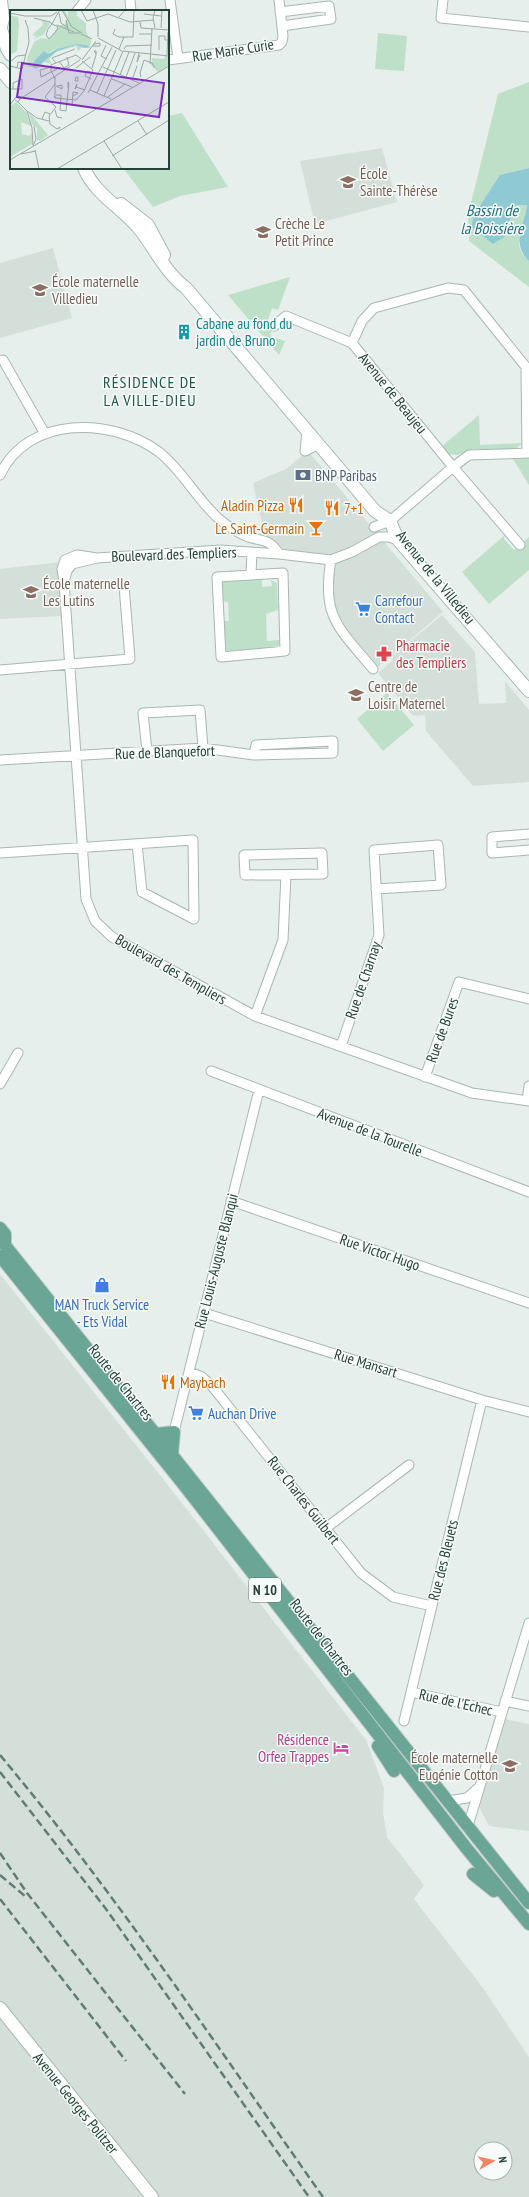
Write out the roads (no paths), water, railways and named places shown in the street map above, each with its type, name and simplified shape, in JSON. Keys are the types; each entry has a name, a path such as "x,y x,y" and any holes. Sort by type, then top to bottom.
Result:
{"main road":[{"path":"0,1228 5,1234 2,1246"},
{"name":"Route de Chartres","path":"2,1246 156,1434 258,1566 529,1903"},
{"name":"Route de Chartres","path":"2,1246 184,1485 366,1720 467,1849 529,1924"},
{"path":"156,1434 174,1432 172,1455"},
{"path":"366,1720 371,1736 394,1771"},
{"path":"473,1874 490,1887 509,1909 521,1915"}],"street":[{"path":"1,0 3,20 0,29 7,49 10,53"},
{"path":"78,10 86,0"},
{"path":"130,0 131,10"},
{"path":"170,0 178,58"},
{"name":"Rue Marie Curie","path":"169,60 279,45 282,42 279,0"},
{"path":"442,0 441,18 529,27"},
{"name":"Rue Marie Curie","path":"280,12 329,6 331,19 282,26"},
{"path":"0,69 10,81"},
{"name":"Avenue de la Villedieu","path":"84,169 87,176 107,198 141,231 160,262 186,288 375,511 390,521 398,540 529,691"},
{"name":"Avenue de la Villedieu","path":"89,169 119,202 148,225 166,260 183,279 186,288"},
{"path":"132,222 148,225"},
{"name":"Avenue de Beaujeu","path":"520,545 453,467 352,343 362,321 374,308 448,288 464,290 526,367 528,453"},
{"path":"274,326 286,316 352,343"},
{"path":"3,360 45,434"},
{"name":"Avenue de la Villedieu","path":"292,412 309,425 369,491 390,521 442,581 471,619 480,634"},
{"path":"0,475 12,456 22,446 45,434 71,428 101,428 116,430 148,446 167,460 217,517 262,546 268,553"},
{"path":"379,537 390,521 469,455 528,453"},
{"path":"366,543 374,527 375,511"},
{"path":"374,527 390,521"},
{"path":"247,537 263,539 275,548 279,554"},
{"path":"379,537 389,537 398,540"},
{"name":"Boulevard des Templiers","path":"379,537 352,552 331,560 279,554 221,550 98,558 77,555 65,560 62,569 70,664 81,847 86,899 95,921 112,937 255,1016 472,1093 528,1101"},
{"path":"251,574 252,552"},
{"path":"331,560 328,580 330,611 336,624 373,669"},
{"path":"282,573 285,651 221,656 217,577 251,574 282,573"},
{"path":"0,670 130,659 124,586"},
{"path":"147,751 143,713 200,710 203,748"},
{"name":"Rue de Blanquefort","path":"0,760 203,748 254,755 333,754 333,741 256,744 254,755"},
{"path":"529,834 492,837 492,852 529,850"},
{"path":"0,853 193,840 194,919 142,892 137,844"},
{"name":"Rue de Charnay","path":"340,1046 379,935 376,890 374,850 438,845 441,884 376,890"},
{"path":"322,853 323,874 286,874 245,875 244,855 322,853"},
{"path":"255,1016 283,940 286,874"},
{"name":"Rue de Bures","path":"425,1077 459,982 529,999"},
{"path":"0,1084 18,1053"},
{"name":"Avenue de la Tourelle","path":"211,1071 529,1192"},
{"path":"528,1101 529,1086"},
{"name":"Rue Louis-Auguste Blanqui","path":"174,1432 259,1090"},
{"name":"Rue Victor Hugo","path":"231,1201 529,1303"},
{"name":"Rue Mansart","path":"204,1312 482,1400 529,1412"},
{"name":"Rue Charles Guilbert","path":"189,1372 202,1377 212,1386 361,1573 393,1597 432,1606"},
{"name":"Rue des Bleuets","path":"404,1721 482,1400"},
{"path":"326,1528 409,1465"},
{"path":"468,1826 529,1623"},
{"name":"Rue de l'Echec","path":"411,1692 502,1712"},
{"path":"505,1701 529,1706"},
{"path":"448,1801 467,1798 480,1786"},
{"name":"Avenue Georges Politzer","path":"0,2008 152,2197"}],"water":[{"name":"Bassin de la Boissière","path":"529,168 529,261 524,255 520,242 520,235 527,205 516,205 504,237 493,244 471,227 474,215 500,175"}],"railway":[{"path":"0,1755 43,1808 126,1917 323,2197"},
{"path":"0,1772 106,1909 309,2197"},
{"path":"0,1853 27,1893 185,2094"},
{"path":"0,1875 26,1897"},
{"path":"0,1899 126,2061"}],"place":[{"name":"École Sainte-Thérèse","path":"348,182"},
{"name":"Crèche Le Petit Prince","path":"263,232"},
{"name":"École maternelle Villedieu","path":"40,290"},
{"name":"Cabane au fond du jardin de Bruno","path":"184,332"},
{"name":"BNP Paribas","path":"303,475"},
{"name":"Aladin Pizza","path":"296,505"},
{"name":"7+1","path":"332,508"},
{"name":"Le Saint-Germain","path":"316,528"},
{"name":"École maternelle Les Lutins","path":"31,592"},
{"name":"Carrefour Contact","path":"363,609"},
{"name":"Pharmacie des Templiers","path":"384,654"},
{"name":"Centre de Loisir Maternel","path":"356,695"},
{"name":"MAN Truck Service - Ets Vidal","path":"102,1285"},
{"name":"Maybach","path":"168,1382"},
{"name":"Auchan Drive","path":"196,1413"},
{"name":"Résidence Orfea Trappes","path":"341,1748"},
{"name":"École maternelle Eugénie Cotton","path":"510,1766"}],"district":[{"name":"RÉSIDENCE DE LA VILLE-DIEU","path":"150,391"}]}
